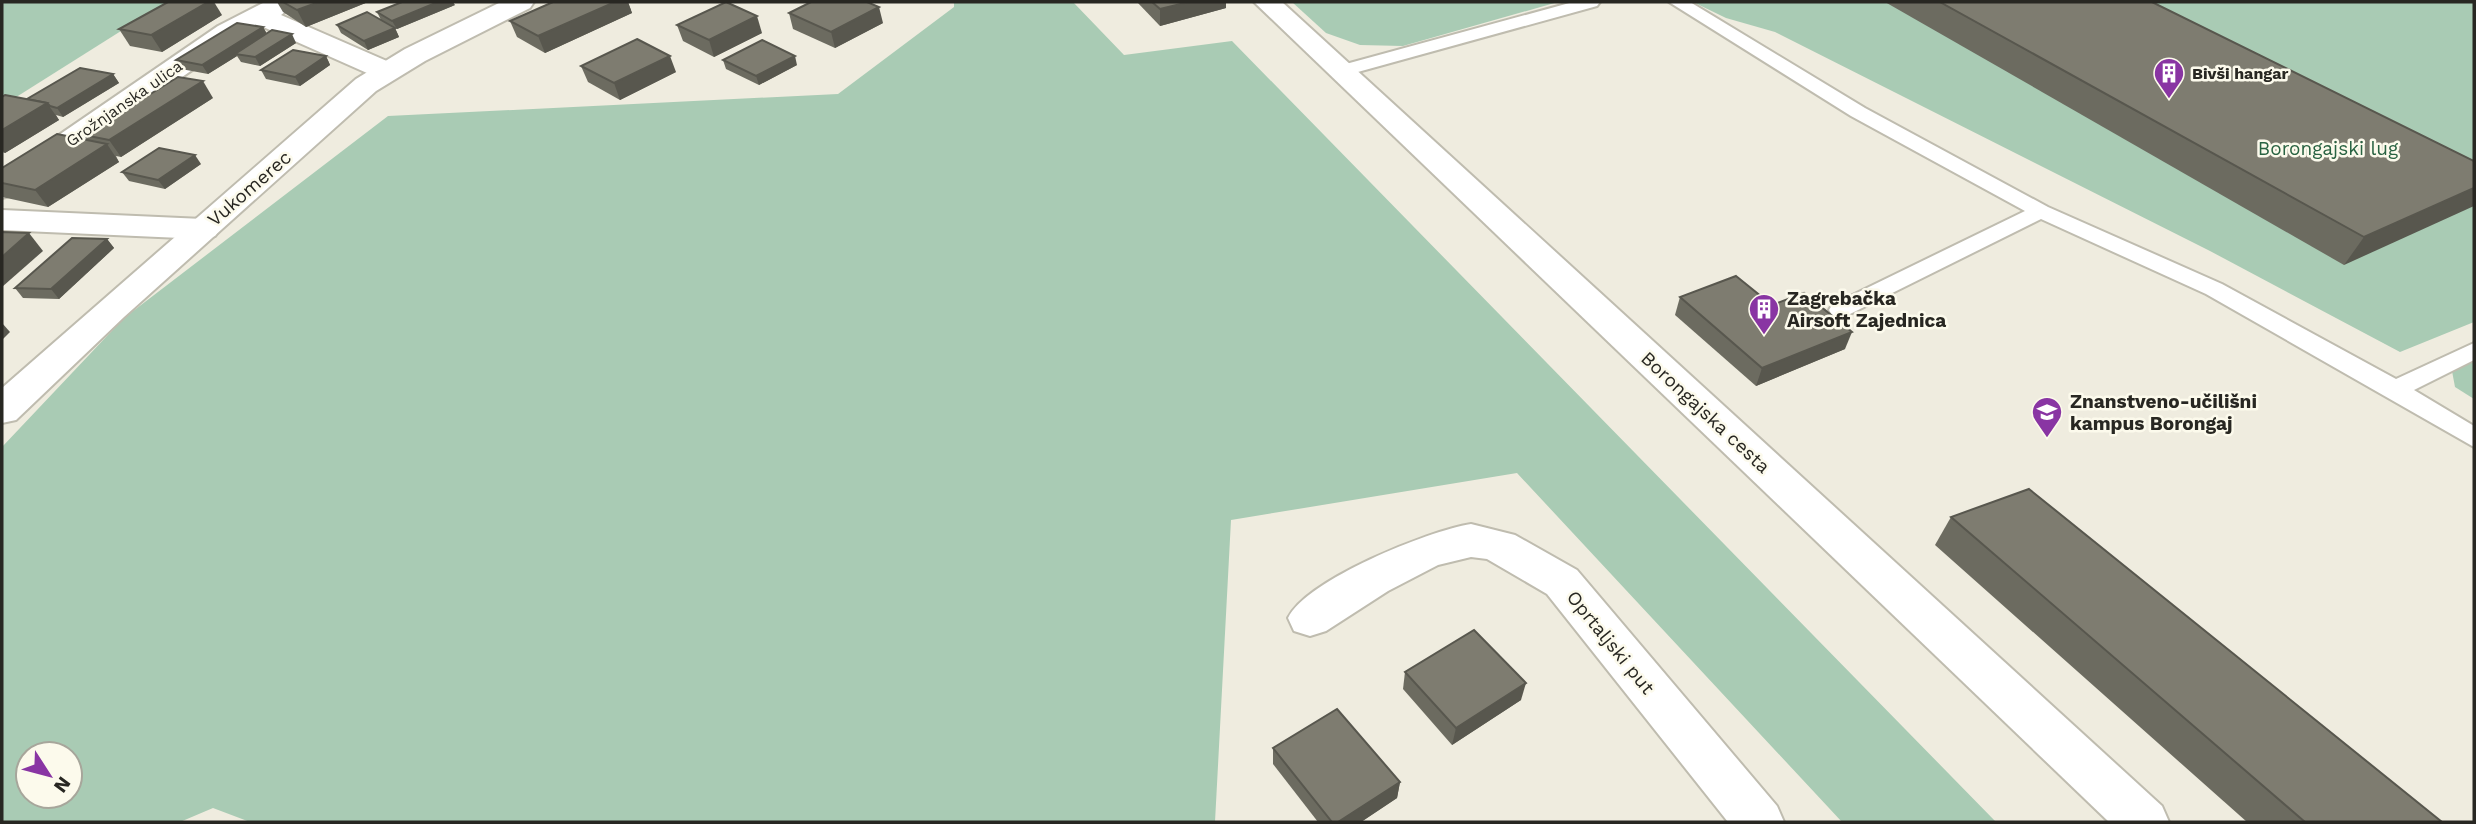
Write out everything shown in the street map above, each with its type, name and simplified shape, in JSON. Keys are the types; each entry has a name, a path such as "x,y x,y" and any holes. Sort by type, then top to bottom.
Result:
{"street":[{"name":"Grožnjanska ulica","path":"2,188 257,14 285,2"},
{"name":"Vukomerec","path":"9,398 366,85 386,71 522,2"},
{"name":"Borongajska cesta","path":"1267,2 2144,822"},
{"path":"257,14 386,71"},
{"path":"2,220 173,230 203,229"},
{"name":"Oprtaljski put","path":"1310,618 1394,566 1448,543 1489,542 1527,560 1562,582 1759,822"}],"lane":[{"path":"1341,71 1591,2"},
{"path":"1678,2 1858,112 2041,211 2214,289 2395,389 2474,438"},
{"path":"1840,310 2041,211"},
{"path":"2395,389 2474,351"}],"green space":[{"path":"2,2 167,2 2,106"},
{"path":"954,2 1073,2 1124,55 1232,41 1996,822 1842,822 1517,473 1231,520 1215,822 250,822 213,808 180,822 2,822 2,447 124,318 388,116 838,94 954,7"},
{"path":"1292,2 1558,2 1403,46 1360,45 1326,33"},
{"name":"Borongajski lug","path":"1693,2 2474,2 2474,322 2400,352 2210,251 1775,32 1726,18"},
{"path":"2474,361 2474,399 2455,387 2452,371"}],"building":[{"path":"168,2 208,2 151,35 119,29"},
{"path":"283,2 319,2 297,10"},
{"path":"402,2 438,2 392,21 377,12"},
{"path":"553,2 615,2 538,36 510,21"},
{"path":"726,2 757,16 709,40 677,25"},
{"path":"811,2 867,2 879,7 831,32 789,13"},
{"path":"1152,2 1189,2 1160,9"},
{"name":"Bivši hangar","path":"1940,2 2152,2 2474,161 2474,188 2364,237"},
{"path":"367,12 395,28 364,41 337,25"},
{"path":"237,23 263,27 202,65 176,60"},
{"path":"272,30 292,34 255,57 235,54"},
{"path":"637,39 670,56 614,83 581,66"},
{"path":"762,40 795,56 756,76 723,60"},
{"path":"293,50 326,56 295,77 261,70"},
{"path":"80,68 113,74 57,108 27,99"},
{"path":"178,77 203,81 109,140 84,135"},
{"path":"5,95 47,103 2,130 2,97"},
{"path":"57,134 107,144 35,190 2,183 2,168"},
{"path":"159,148 195,155 158,180 122,172"},
{"path":"2,232 29,233 2,257"},
{"path":"72,238 107,239 51,289 15,288"},
{"name":"Zagrebačka Airsoft Zajednica","path":"1736,276 1772,305 1804,293 1852,332 1762,368 1680,297"},
{"path":"2029,489 2442,822 2305,822 1951,517"},
{"path":"1474,630 1526,683 1456,728 1405,672"},
{"path":"1337,709 1400,782 1338,822 1332,822 1273,748"}],"place":[{"name":"Bivši hangar","path":"2169,100"},
{"name":"Zagrebačka Airsoft Zajednica","path":"1764,336"},
{"name":"Znanstveno-učilišni kampus Borongaj","path":"2047,439"}]}
